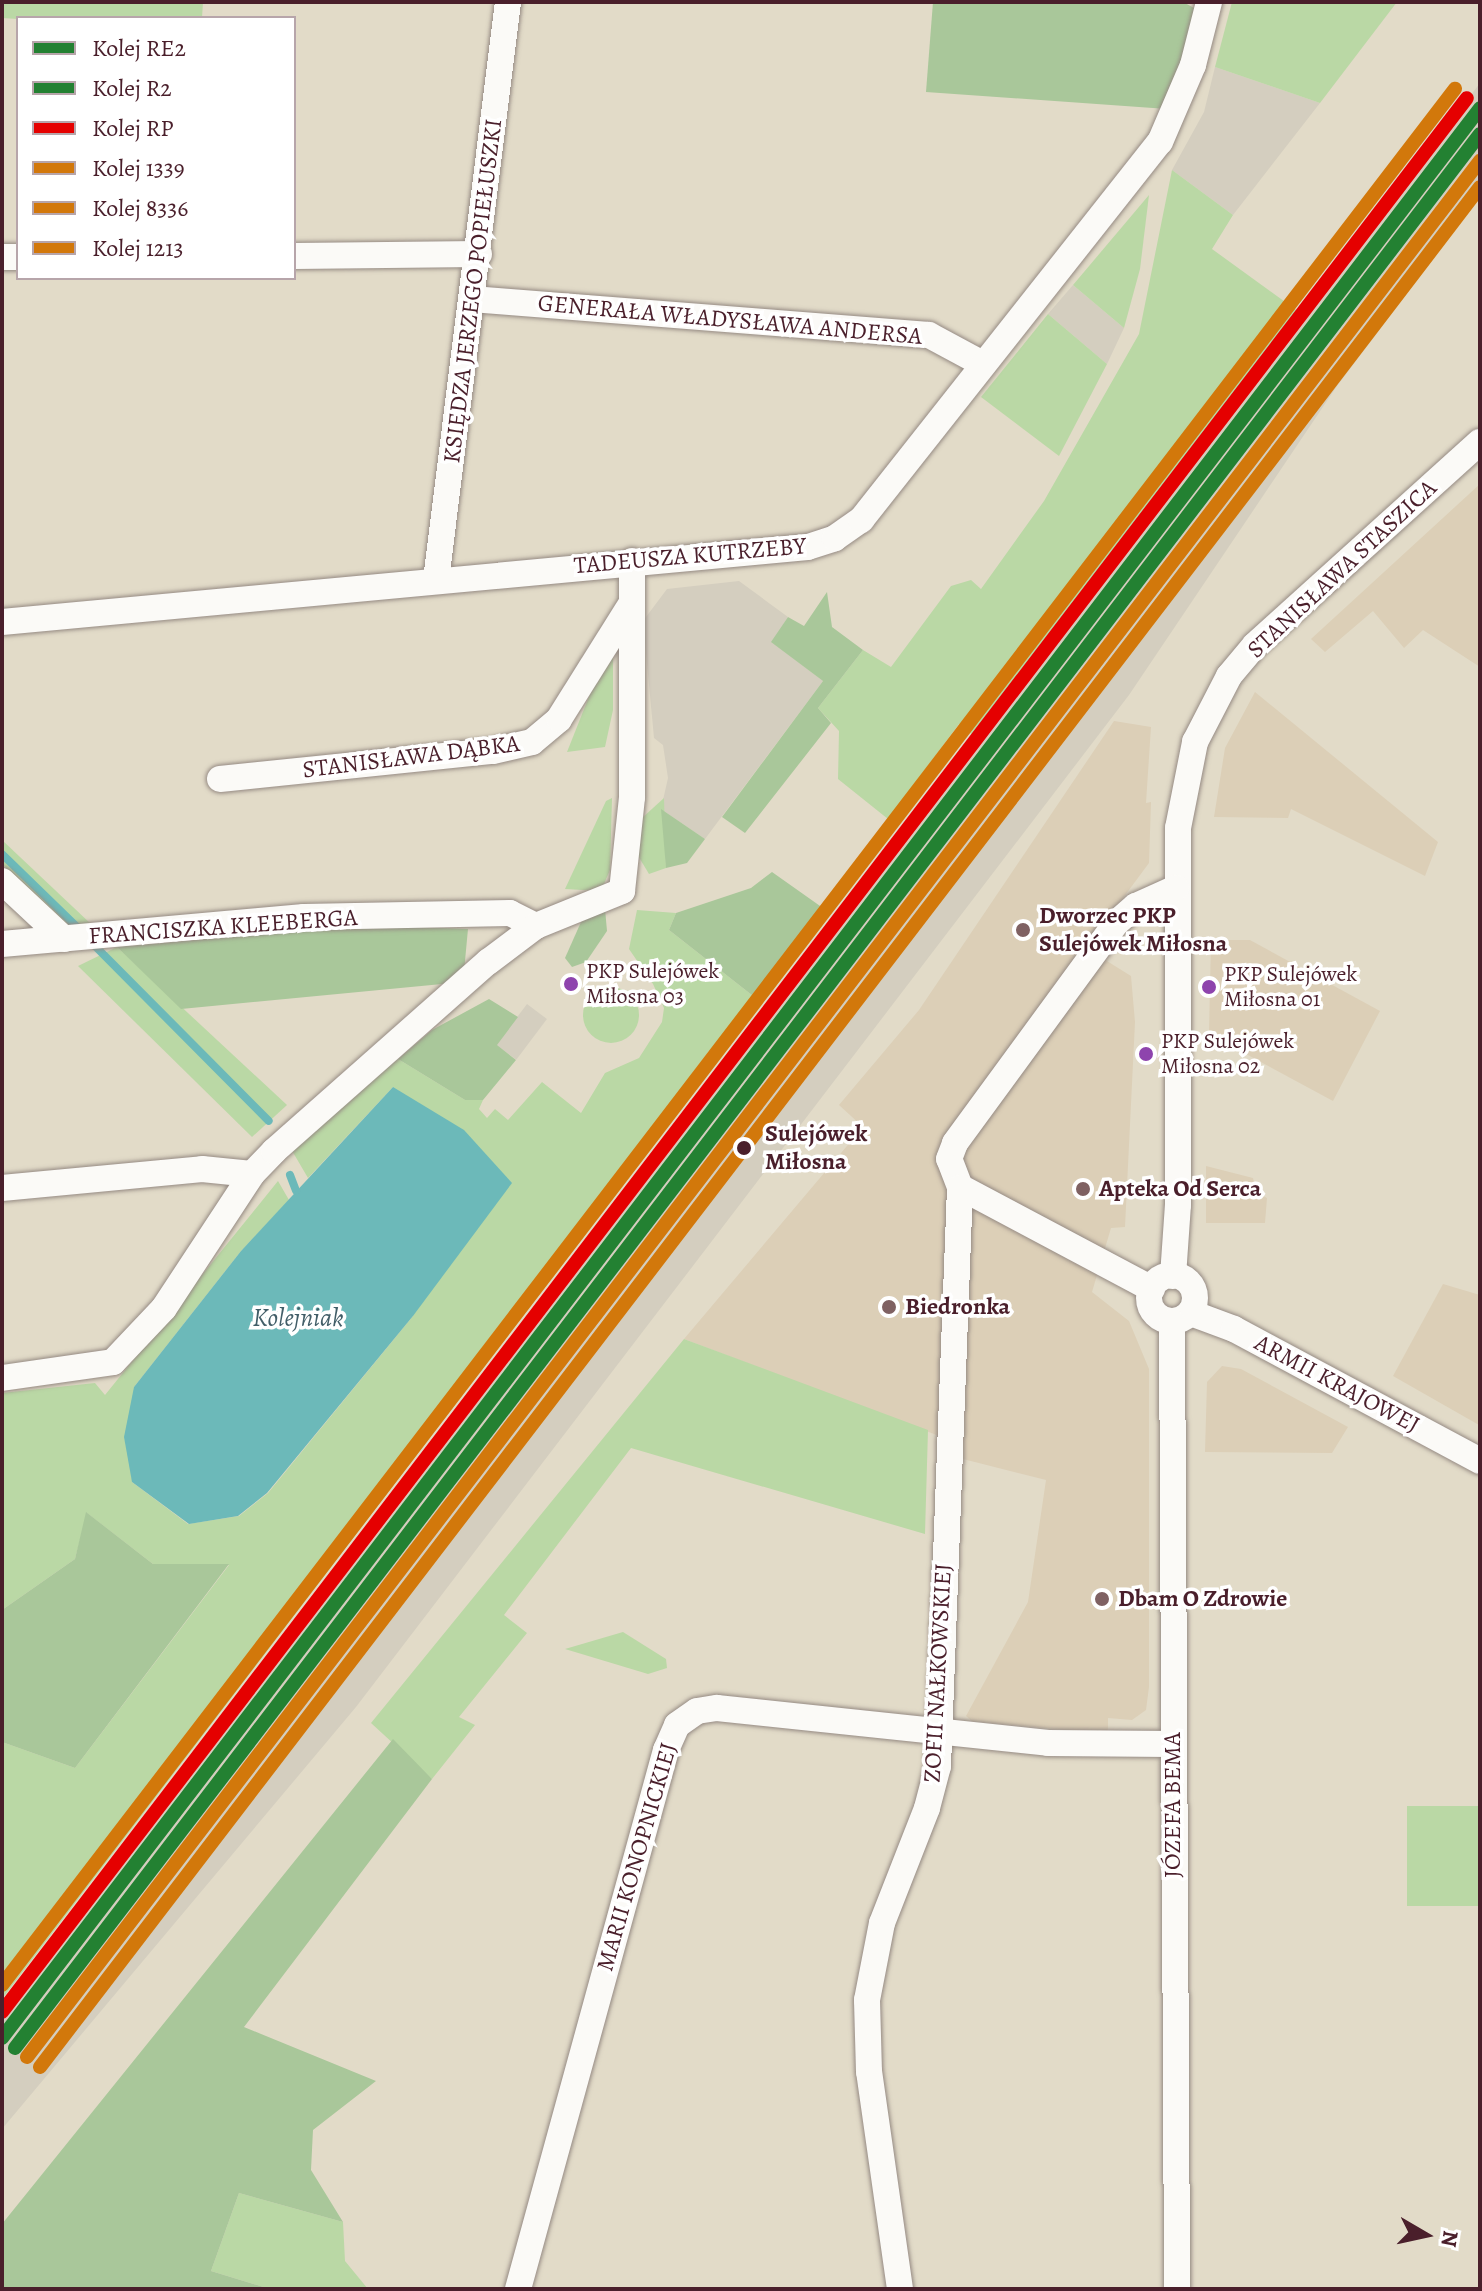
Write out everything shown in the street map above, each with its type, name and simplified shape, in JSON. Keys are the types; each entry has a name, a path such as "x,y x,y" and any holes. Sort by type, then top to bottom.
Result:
{"street":[{"name":"KSIĘDZA JERZEGO POPIEŁUSZKI","path":"436,580 508,2"},
{"name":"TADEUSZA KUTRZEBY","path":"2,622 808,547 847,531 1160,142 1175,115 1209,2"},
{"path":"296,256 479,254"},
{"name":"GENERAŁA WŁADYSŁAWA ANDERSA","path":"472,299 929,335 952,343 981,363"},
{"name":"STANISŁAWA STASZICA","path":"1176,888 1186,773 1201,725 1229,676 1272,629 1480,442"},
{"path":"2,1378 113,1362 139,1340 164,1308 252,1174 477,971 536,926 622,891 632,797 632,561"},
{"name":"STANISŁAWA DĄBKA","path":"220,779 493,751 532,742 559,719 631,604"},
{"path":"2,881 64,939"},
{"path":"1176,888 1178,1205 1155,1313 1181,1317"},
{"name":"ZOFII NAŁKOWSKIEJ","path":"900,2289 869,2072 867,2000 882,1923 931,1797 939,1733 960,1187 949,1167 950,1152 1115,924 1136,906 1176,888"},
{"name":"FRANCISZKA KLEEBERGA","path":"6,947 304,917 510,913 536,926"},
{"path":"2,1188 202,1169 252,1174"},
{"path":"960,1187 1162,1282"},
{"name":"JÓZEFA BEMA","path":"1162,1282 1192,1286 1196,1299 1181,1317 1172,1744 1177,2289"},
{"name":"ARMII KRAJOWEJ","path":"1181,1317 1234,1329 1480,1461"},
{"name":"MARII KONOPNICKIEJ","path":"518,2289 666,1750 677,1725 697,1711 717,1708 1048,1743 1172,1744"}],"shaded area":[{"path":"1215,67 1320,103 1233,215 1172,170 1204,112"},
{"path":"1480,83 1480,197 1337,386 1129,695 356,1707 2,2129 2,2012 358,1545 365,1550"},
{"path":"1073,285 1124,328 1107,364 1048,314"},
{"path":"1480,484 1480,667 1423,630 1404,648 1373,611 1325,652 1311,639"},
{"path":"739,581 788,617 772,642 823,681 705,839 661,809 668,778 663,745 654,738 643,621 667,589"},
{"path":"1255,692 1438,842 1425,876 1291,809 1288,818 1214,817 1225,748"},
{"path":"1114,721 1151,727 1146,803 1151,802 1149,863 1086,948 1131,976 1135,1022 1125,1227 1111,1228 1092,1292 1129,1321 1149,1369 1149,1687 1146,1710 1132,1720 1108,1718 1108,1734 972,1721 966,1716 1028,1602 1046,1480 963,1459 963,1445 684,1339 863,1127 839,1105 919,1010"},
{"path":"1211,940 1250,940 1380,1011 1333,1101 1209,1034"},
{"path":"527,1004 547,1019 516,1060 496,1045"},
{"path":"1206,1166 1253,1178 1256,1192 1267,1198 1265,1223 1206,1223"},
{"path":"1443,1284 1480,1295 1479,1425 1393,1376"},
{"path":"1222,1366 1241,1369 1348,1427 1332,1453 1205,1452 1207,1382"}],"green space":[{"path":"2,2 203,2 202,16 2,18"},
{"path":"933,2 1183,2 1196,9 1167,109 926,92"},
{"path":"1232,2 1397,2 1320,103 1215,67"},
{"path":"1172,170 1233,215 1212,249 1299,312 974,736 959,724 888,819 838,779 839,731 818,708 863,650 891,667 951,586 971,580 981,589 1044,501 1139,334"},
{"path":"1149,195 1140,269 1124,328 1073,285"},
{"path":"1048,314 1107,364 1059,456 981,397"},
{"path":"827,592 832,627 863,650 818,708 831,723 745,833 722,817 823,681 771,642 788,617 804,626"},
{"path":"613,657 613,710 605,747 567,752 598,674"},
{"path":"612,798 610,870 601,891 565,889 606,801"},
{"path":"664,798 666,868 649,874 637,854 642,818"},
{"path":"661,809 705,839 687,863 666,868"},
{"path":"2,840 91,924 67,928 2,864"},
{"path":"772,872 830,913 762,1003 669,930 676,913 751,888"},
{"path":"605,909 607,931 586,962 572,967 565,958 585,913"},
{"path":"637,910 676,913 669,930 762,1003 735,1038 709,1051 691,1075 686,1102 525,1312 500,1324 481,1349 475,1378 2,1999 2,1742 75,1768 229,1565 153,1564 87,1513 75,1559 2,1610 2,1393 95,1383 105,1395 278,1181 289,1200 241,1251 134,1387 132,1482 188,1524 239,1516 268,1493 413,1316 393,1087 308,1178 291,1149 398,1059 465,1100 483,1100 479,1109 487,1118 495,1109 508,1120 542,1082 581,1113 605,1073 639,1058 662,1022 664,1008 653,984 629,949"},
{"path":"365,925 468,929 463,982 181,1009 117,947"},
{"path":"117,947 287,1105 252,1137 78,966"},
{"path":"611,987 631,995 639,1015 631,1035 611,1043 591,1035 583,1015 591,995"},
{"path":"489,999 518,1017 497,1045 516,1060 483,1100 465,1100 398,1059 432,1030"},
{"path":"684,1339 928,1430 925,1534 631,1448 504,1615 527,1633 459,1717 475,1725 432,1779 371,1723"},
{"path":"86,1512 153,1564 229,1564 75,1768 2,1742 2,1610 75,1559"},
{"path":"623,1632 666,1659 667,1668 648,1674 565,1649"},
{"path":"393,1739 432,1779 244,2027 376,2081 313,2130 311,2170 343,2222 239,2193 211,2271 270,2289 2,2289 2,2224"},
{"path":"1407,1806 1480,1806 1480,1906 1407,1906"},
{"path":"239,2193 343,2222 345,2261 368,2289 270,2289 211,2271"}],"water":[{"name":"Kolejniak","path":"393,1087 464,1130 512,1183 413,1316 267,1493 238,1516 189,1524 132,1482 124,1437 134,1387 241,1251"}],"waterway":[{"path":"2,854 76,926"},
{"path":"96,947 269,1121"},
{"path":"290,1175 296,1191"}],"rail line":[{"name":"8336","path":"2,1985 1455,89"},
{"name":"RP","path":"2,2012 1467,98"},
{"name":"RE2","path":"2,2038 1480,108"},
{"name":"R2","path":"15,2048 1480,134"},
{"name":"1339","path":"27,2057 1480,161"},
{"name":"1213","path":"40,2067 1480,187"}],"place":[{"name":"Dworzec PKP Sulejówek Miłosna","path":"1023,930"},
{"name":"PKP Sulejówek Miłosna 03","path":"571,984"},
{"name":"PKP Sulejówek Miłosna 01","path":"1209,987"},
{"name":"PKP Sulejówek Miłosna 02","path":"1146,1054"},
{"name":"Sulejówek Miłosna","path":"744,1148"},
{"name":"Apteka Od Serca","path":"1083,1189"},
{"name":"Biedronka","path":"889,1307"},
{"name":"Dbam O Zdrowie","path":"1102,1599"}]}
